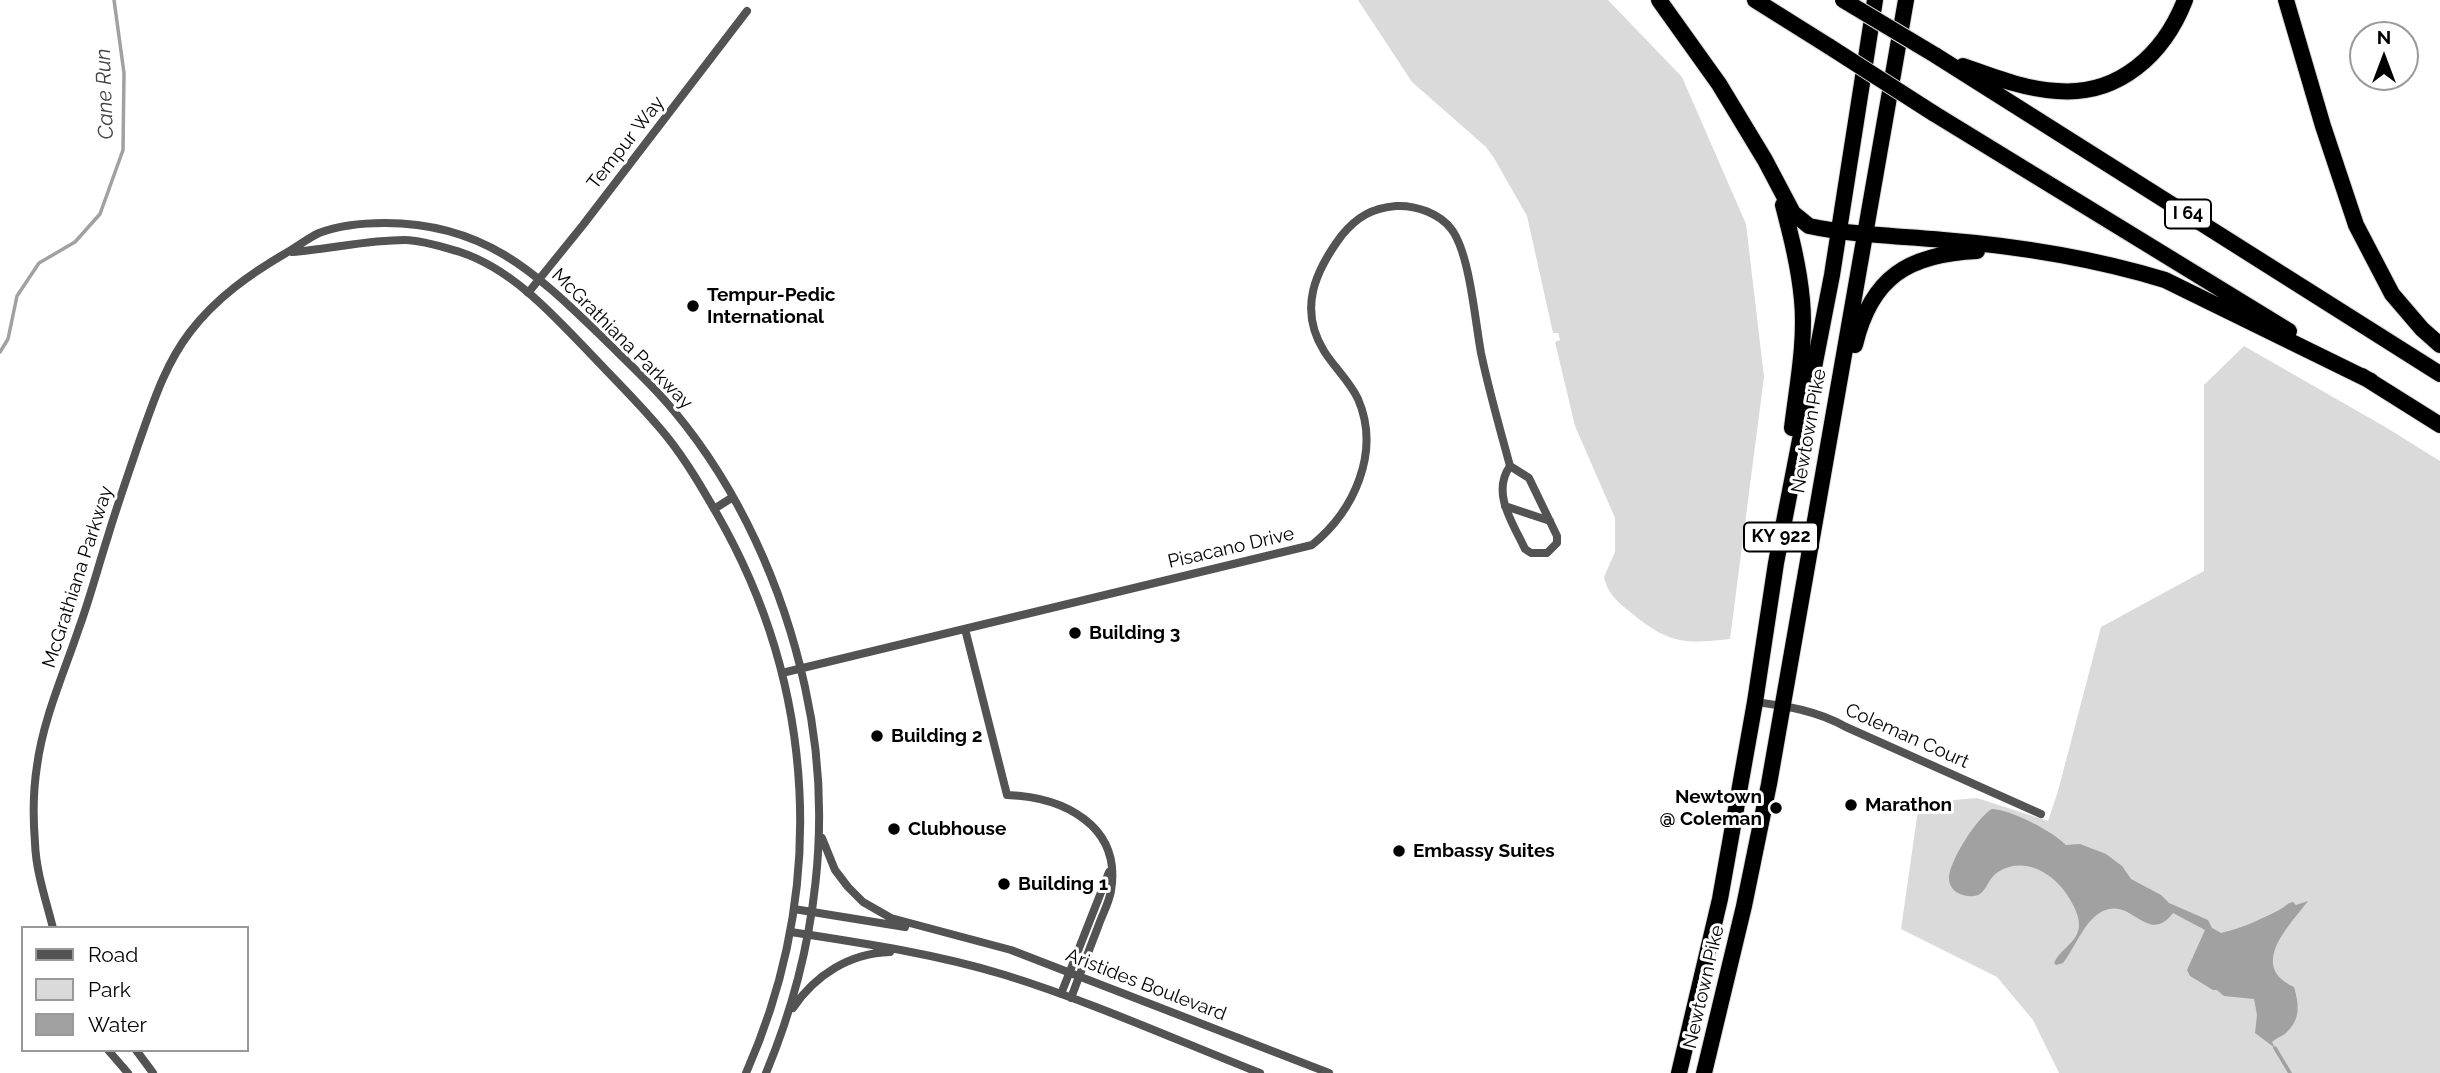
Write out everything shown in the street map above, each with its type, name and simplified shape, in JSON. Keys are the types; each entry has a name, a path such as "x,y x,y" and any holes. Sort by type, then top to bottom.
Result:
{"highway":[{"path":"1659,0 1719,84 1793,213 1809,226 1977,243 2090,260 2165,280 2371,381"},
{"name":"I 64","path":"1755,0 1933,113 2440,425"},
{"name":"I 64","path":"1843,0 1935,55 2440,374"},
{"name":"Newtown Pike","path":"1679,1073 1720,899 1755,702 1776,563 1839,230 1875,0"},
{"name":"Newtown Pike","path":"1704,1073 1744,906 1782,705 1906,0"},
{"path":"1935,55 2007,82 2036,88 2059,92 2103,85 2129,73 2152,54 2167,38 2185,0"},
{"path":"2286,0 2323,126 2356,225 2392,294 2422,329 2440,345"},
{"path":"1776,563 1803,323 1796,256 1779,189"},
{"path":"1821,483 1860,325 1868,304 1893,276 1922,260 1955,252 2018,250"}],"street":[{"name":"Tempur Way","path":"528,293 747,11"},
{"name":"Pisacano Drive","path":"782,673 1312,545 1328,533 1355,490 1363,470 1367,444 1365,424 1357,398 1322,349 1310,309 1314,283 1324,258 1347,229 1372,209 1407,205 1440,219 1454,233 1465,264 1482,355 1510,467"},
{"name":"McGrathiana Parkway","path":"52,926 37,869 34,798 37,763 65,667 156,393 169,365 190,333 210,310 248,276 317,234 344,226 370,223 411,223 458,232 507,255 540,278 669,405 710,460 733,498 771,576 801,670 816,763 819,826 808,934 788,1017 766,1073"},
{"name":"McGrathiana Parkway","path":"289,252 408,240 460,252 481,261 528,293 559,321 646,412 669,440 714,509 759,600 782,673 796,744 800,788 800,834 791,932 773,1001 746,1073"},
{"path":"1510,467 1529,478 1557,536 1557,543 1547,553 1531,553 1525,549 1505,506 1501,490 1503,477 1510,467"},
{"path":"714,509 733,498"},
{"path":"1505,506 1550,522"},
{"path":"965,629 1007,795 1074,811 1104,839 1110,858 1111,890 1070,998"},
{"name":"Coleman Court","path":"1755,702 1782,705 1826,716 2040,814"},
{"name":"Aristides Boulevard","path":"819,826 826,852 848,887 863,902 891,918 1011,950 1329,1073"},
{"path":"1061,994 1099,893 1111,870"},
{"name":"Aristides Boulevard","path":"794,909 949,934"},
{"name":"Aristides Boulevard","path":"791,932 915,953 992,971 1061,994 1260,1073"},
{"name":"Aristides Boulevard","path":"788,1017 811,986 838,966 858,957 881,952 915,953"},
{"path":"110,1052 128,1073"},
{"path":"137,1052 153,1073"}],"green space":[{"path":"1358,0 1608,0 1682,77 1746,224 1764,377 1730,639 1699,642 1675,639 1642,621 1620,604 1610,592 1604,577 1615,552 1615,518 1575,426 1555,342 1560,340 1558,333 1553,333 1527,216 1486,147 1412,82"},
{"path":"2244,346 2440,461 2440,1073 2059,1073 2033,1020 1997,977 1901,929 1919,803 1977,798 2048,821 2101,627 2204,571 2204,385"}],"water":[{"path":"1992,809 2031,822 2066,845 2080,844 2106,854 2122,866 2131,879 2161,895 2169,903 2208,920 2212,928 2221,933 2258,920 2293,902 2296,905 2308,901 2283,934 2273,957 2274,968 2281,978 2294,987 2298,1006 2291,1028 2272,1042 2275,1048 2255,1033 2257,1015 2254,999 2224,996 2190,976 2187,970 2205,930 2173,913 2157,925 2149,924 2118,909 2101,912 2088,924 2063,963 2056,965 2056,959 2077,934 2079,922 2076,910 2066,893 2051,877 2031,867 2009,867 1994,875 1979,895 1961,894 1951,887 1950,873 1958,852 1979,821"}],"waterway":[{"name":"Cane Run","path":"0,352 8,339 17,296 39,263 75,242 100,214 123,150 124,73 114,0"},
{"path":"2275,1048 2290,1073"}],"place":[{"name":"Tempur-Pedic International","path":"693,306"},
{"name":"Building 3","path":"1075,633"},
{"name":"Building 2","path":"877,736"},
{"name":"Marathon","path":"1851,805"},
{"name":"Newtown @ Coleman","path":"1776,808"},
{"name":"Clubhouse","path":"894,829"},
{"name":"Embassy Suites","path":"1399,851"},
{"name":"Building 1","path":"1004,884"}]}
